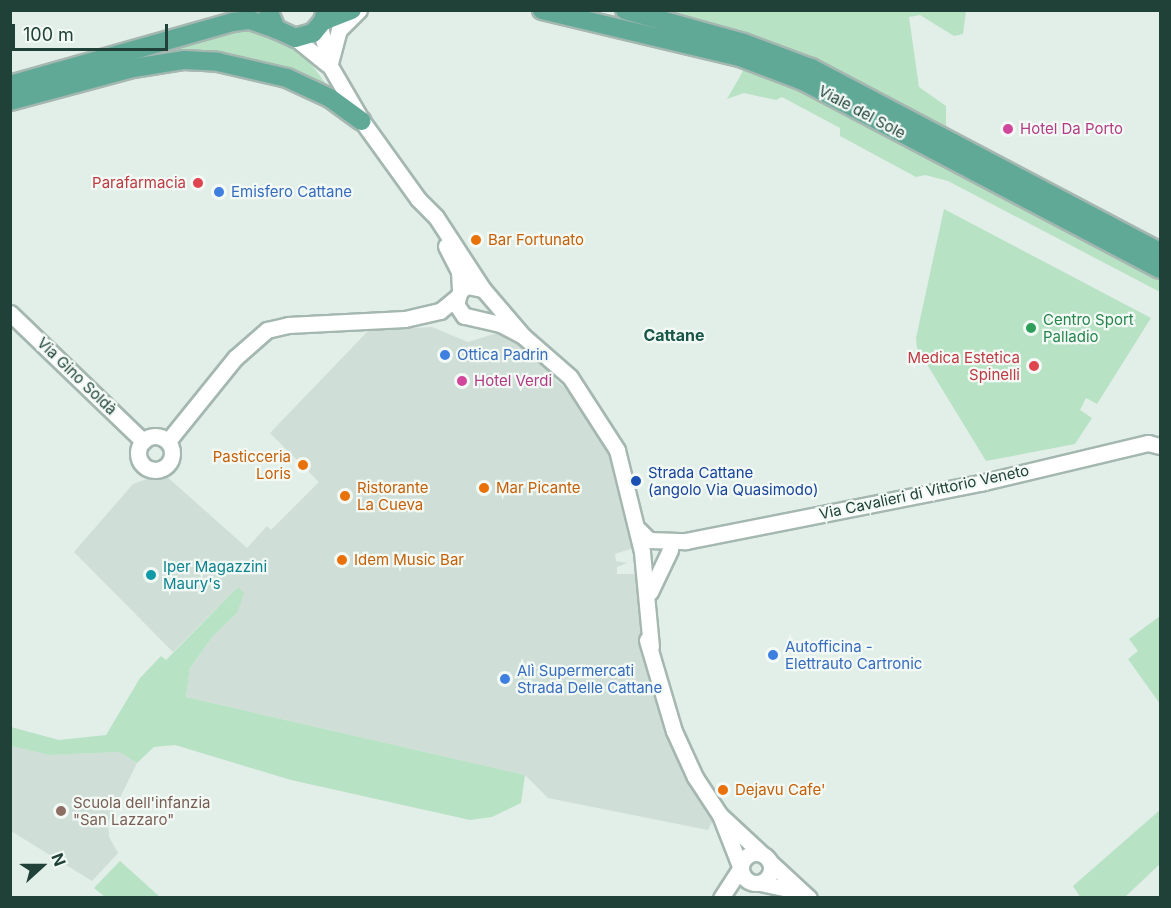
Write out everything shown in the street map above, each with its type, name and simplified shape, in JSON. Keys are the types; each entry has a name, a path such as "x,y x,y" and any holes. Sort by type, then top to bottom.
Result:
{"main road":[{"path":"10,74 239,10"},
{"path":"268,10 276,29"},
{"path":"10,85 233,22 250,20 295,38 323,19 352,10"},
{"name":"Viale del Sole","path":"542,10 740,57 803,81 1161,269"},
{"name":"Viale del Sole","path":"625,10 744,43 811,68 1161,252"},
{"path":"10,101 160,62 184,60 218,62 287,78 330,98 362,121"}],"street":[{"path":"330,66 339,30 359,10"},
{"path":"323,19 330,66"},
{"path":"295,38 330,66 362,121 418,199 456,262 458,294 456,304 470,317"},
{"path":"418,199 436,217 486,292 523,336 570,377 599,418 617,450 642,552 651,647"},
{"path":"405,319 440,311 467,286 486,292"},
{"path":"470,317 489,306 486,292"},
{"name":"Via Gino Soldà","path":"10,313 143,441"},
{"path":"168,441 156,436 143,441 140,460 153,470 161,469 171,461 168,441 235,358 267,330 288,325 405,319 438,321 470,317 500,324 523,336"},
{"name":"Via Cavalieri di Vittorio Veneto","path":"638,529 649,540 687,541 980,483 1141,444 1161,446"},
{"path":"627,489 640,604 664,700 682,751 720,815 744,879 806,895"},
{"name":"Via Cavalieri di Vittorio Veneto","path":"642,552 670,550 687,541"},
{"path":"648,598 657,570 670,550"},
{"path":"720,815 806,895"},
{"path":"722,896 749,854 766,858"},
{"path":"722,896 769,876 766,858"}],"shaded area":[{"path":"432,327 468,342 501,332 519,341 555,375 555,380 571,392 616,456 633,548 615,554 616,561 627,563 617,567 617,574 638,574 653,663 716,815 708,830 548,798 525,775 186,697 190,668 213,636 237,613 238,587 173,652 74,552 133,484 158,475 165,475 247,548 267,526 271,530 319,482 270,433 369,330"},
{"name":"Scuola dell'infanzia \"San Lazzaro\"","path":"11,746 49,755 119,752 137,763 108,822 109,837 118,853 92,881 11,831"}],"green space":[{"path":"625,11 966,11 963,34 954,36 920,15 909,17 919,87 946,106 946,139"},
{"path":"258,25 295,43 333,93 202,53 11,93 221,31"},
{"path":"746,66 819,95 1160,275 1160,292 948,181 925,175 916,177 840,136 840,128 782,97 776,100 744,93 727,99"},
{"name":"Centro Sport Palladio","path":"944,209 1151,318 1097,404 1086,398 1080,410 1092,418 1075,444 986,461 917,348 916,338"},
{"path":"238,587 244,593 237,613 213,636 190,668 186,697 525,775 521,803 492,817 470,820 291,780 175,745 154,747 137,763 119,752 49,755 11,746 11,727 59,740 106,735 140,678 161,656 166,660"},
{"path":"1160,616 1160,704 1128,659 1138,651 1129,639"},
{"path":"1160,810 1160,864 1125,897 1080,897 1073,886"},
{"path":"120,861 160,897 105,897 94,888"}],"place":[{"name":"Hotel Da Porto","path":"1008,129"},
{"name":"Parafarmacia","path":"198,183"},
{"name":"Emisfero Cattane","path":"219,192"},
{"name":"Bar Fortunato","path":"476,240"},
{"name":"Centro Sport Palladio","path":"1031,328"},
{"name":"Ottica Padrin","path":"445,355"},
{"name":"Medica Estetica Spinelli","path":"1034,366"},
{"name":"Hotel Verdi","path":"462,381"},
{"name":"Pasticceria Loris","path":"303,465"},
{"name":"Strada Cattane (angolo Via Quasimodo)","path":"636,481"},
{"name":"Mar Picante","path":"484,488"},
{"name":"Ristorante La Cueva","path":"345,496"},
{"name":"Idem Music Bar","path":"342,560"},
{"name":"Iper Magazzini Maury's","path":"151,575"},
{"name":"Autofficina - Elettrauto Cartronic","path":"773,655"},
{"name":"Alì Supermercati Strada Delle Cattane","path":"505,679"},
{"name":"Dejavu Cafe'","path":"723,790"},
{"name":"Scuola dell'infanzia \"San Lazzaro\"","path":"61,811"}],"district":[{"name":"Cattane","path":"674,335"}]}
